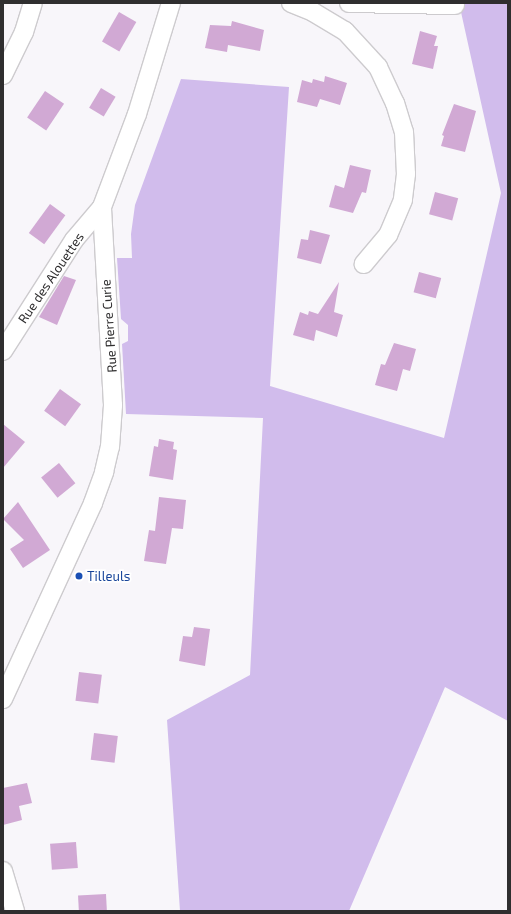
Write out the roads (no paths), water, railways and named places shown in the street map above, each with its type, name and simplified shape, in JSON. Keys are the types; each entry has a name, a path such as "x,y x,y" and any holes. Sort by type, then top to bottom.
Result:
{"street":[{"path":"3,75 24,32 33,3"},
{"name":"Rue Pierre Curie","path":"3,699 27,642 93,503 110,447 113,405 102,207 137,114 171,3"},
{"path":"291,3 313,12 345,31 378,67 394,103 404,132 406,174 403,200 388,235 364,264"},
{"path":"349,3 455,5"},
{"name":"Rue des Alouettes","path":"3,351 74,240 102,207"},
{"name":"Rue Pierre Curie","path":"3,667 27,642"},
{"path":"3,871 15,911"}],"place":[{"name":"Tilleuls","path":"79,576"}]}
